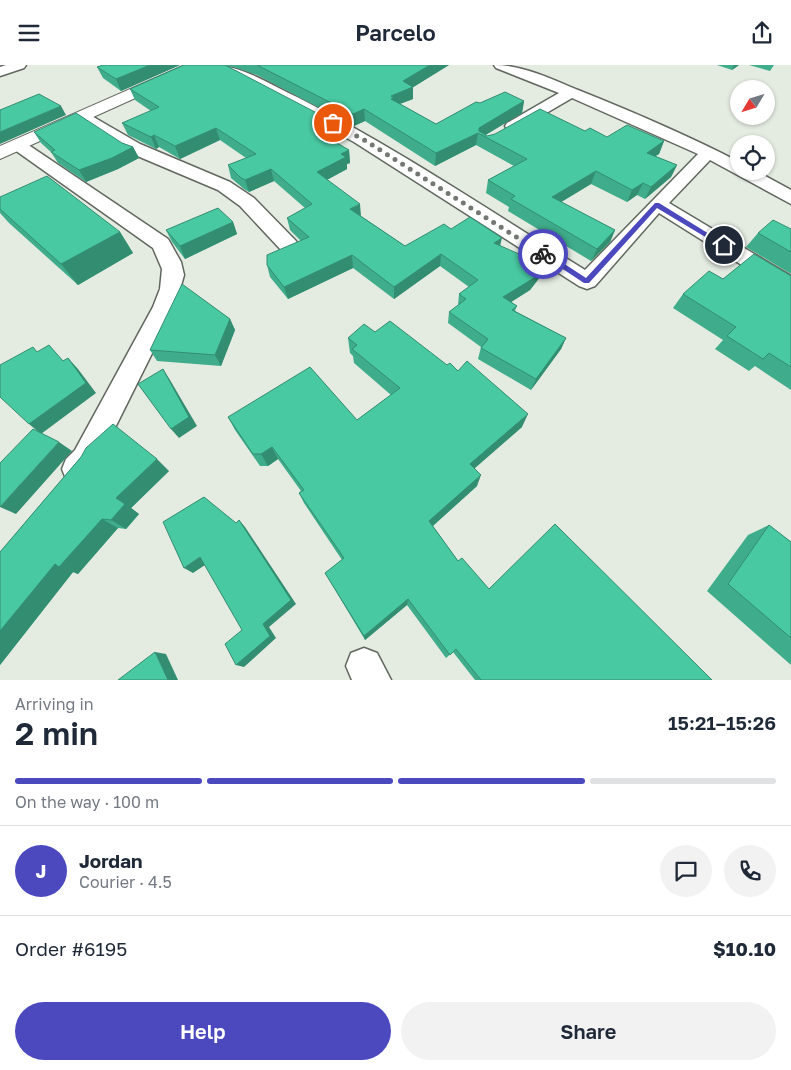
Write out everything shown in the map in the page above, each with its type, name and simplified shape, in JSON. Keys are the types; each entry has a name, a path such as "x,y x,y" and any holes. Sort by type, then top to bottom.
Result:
{"street":[{"path":"0,72 19,65"},
{"path":"9,149 197,65"},
{"path":"218,65 267,87 366,141 587,281 709,152"},
{"path":"501,65 571,92 709,152 730,164"},
{"path":"503,132 571,92"},
{"path":"83,116 134,148 224,186 247,202 289,246"},
{"path":"9,149 161,244 173,265 174,284 164,307 85,459 59,489"},
{"path":"759,180 791,198"},
{"path":"657,205 791,286"}],"building":[{"path":"103,65 150,65 116,79 97,67"},
{"path":"184,65 225,65 334,122 316,131 349,150 341,154 346,157 317,172 360,204 350,209 405,246 444,224 451,229 470,217 502,238 494,243 544,265 534,278 503,297 517,306 512,310 566,338 536,379 481,348 488,339 449,312 466,299 459,294 478,280 441,254 394,287 352,255 284,287 267,265 267,255 309,237 287,218 312,204 271,169 245,180 240,177 228,165 256,154 216,128 175,146 154,135 151,137 122,123 159,107 130,89"},
{"path":"257,65 430,65 403,81 413,87 391,96 394,98 391,99 436,124 476,102 480,103 505,92 524,101 479,128 479,131 487,136 495,134 540,109 585,131 590,128 607,137 627,125 664,141 647,153 677,165 651,187 643,183 632,190 596,171 552,197 615,230 597,249 511,199 515,196 488,180 527,159 478,133 436,153 364,109 353,114"},
{"path":"39,94 61,106 0,132 0,110"},
{"path":"76,113 122,143 133,147 112,158 79,170 51,152 55,150 34,132"},
{"path":"47,176 120,232 61,264 0,209 0,197"},
{"path":"218,208 233,222 180,246 166,230"},
{"path":"773,220 791,229 791,252 758,233"},
{"path":"754,254 791,276 791,367 769,353 763,359 727,336 736,327 683,294 709,271 723,279"},
{"path":"182,284 230,319 215,355 150,350"},
{"path":"390,321 447,365 450,363 458,371 467,361 528,414 470,464 481,475 429,521 458,561 462,558 489,589 555,524 712,680 481,680 456,649 450,655 408,599 364,636 325,573 344,558 299,493 304,490 272,447 261,454 253,454 228,417 310,367 357,420 400,388 352,349 357,345 348,338 364,324 375,332"},
{"path":"49,345 63,361 68,358 86,383 29,424 0,397 0,365 33,347 37,352"},
{"path":"163,369 189,417 171,429 138,384"},
{"path":"113,424 157,459 116,498 125,504 111,520 102,519 59,567 55,564 0,631 0,552 81,457 86,448"},
{"path":"33,429 59,442 0,507 0,463"},
{"path":"204,497 236,523 239,520 291,600 263,624 270,636 236,665 225,644 242,630 200,557 184,568 163,522"},
{"path":"769,525 791,542 791,638 728,584"},
{"path":"155,652 168,680 118,680"}],"way so far":[{"path":"333,123 366,141 543,254"}],"route":[{"path":"543,254 587,281 657,205 724,245"}]}
